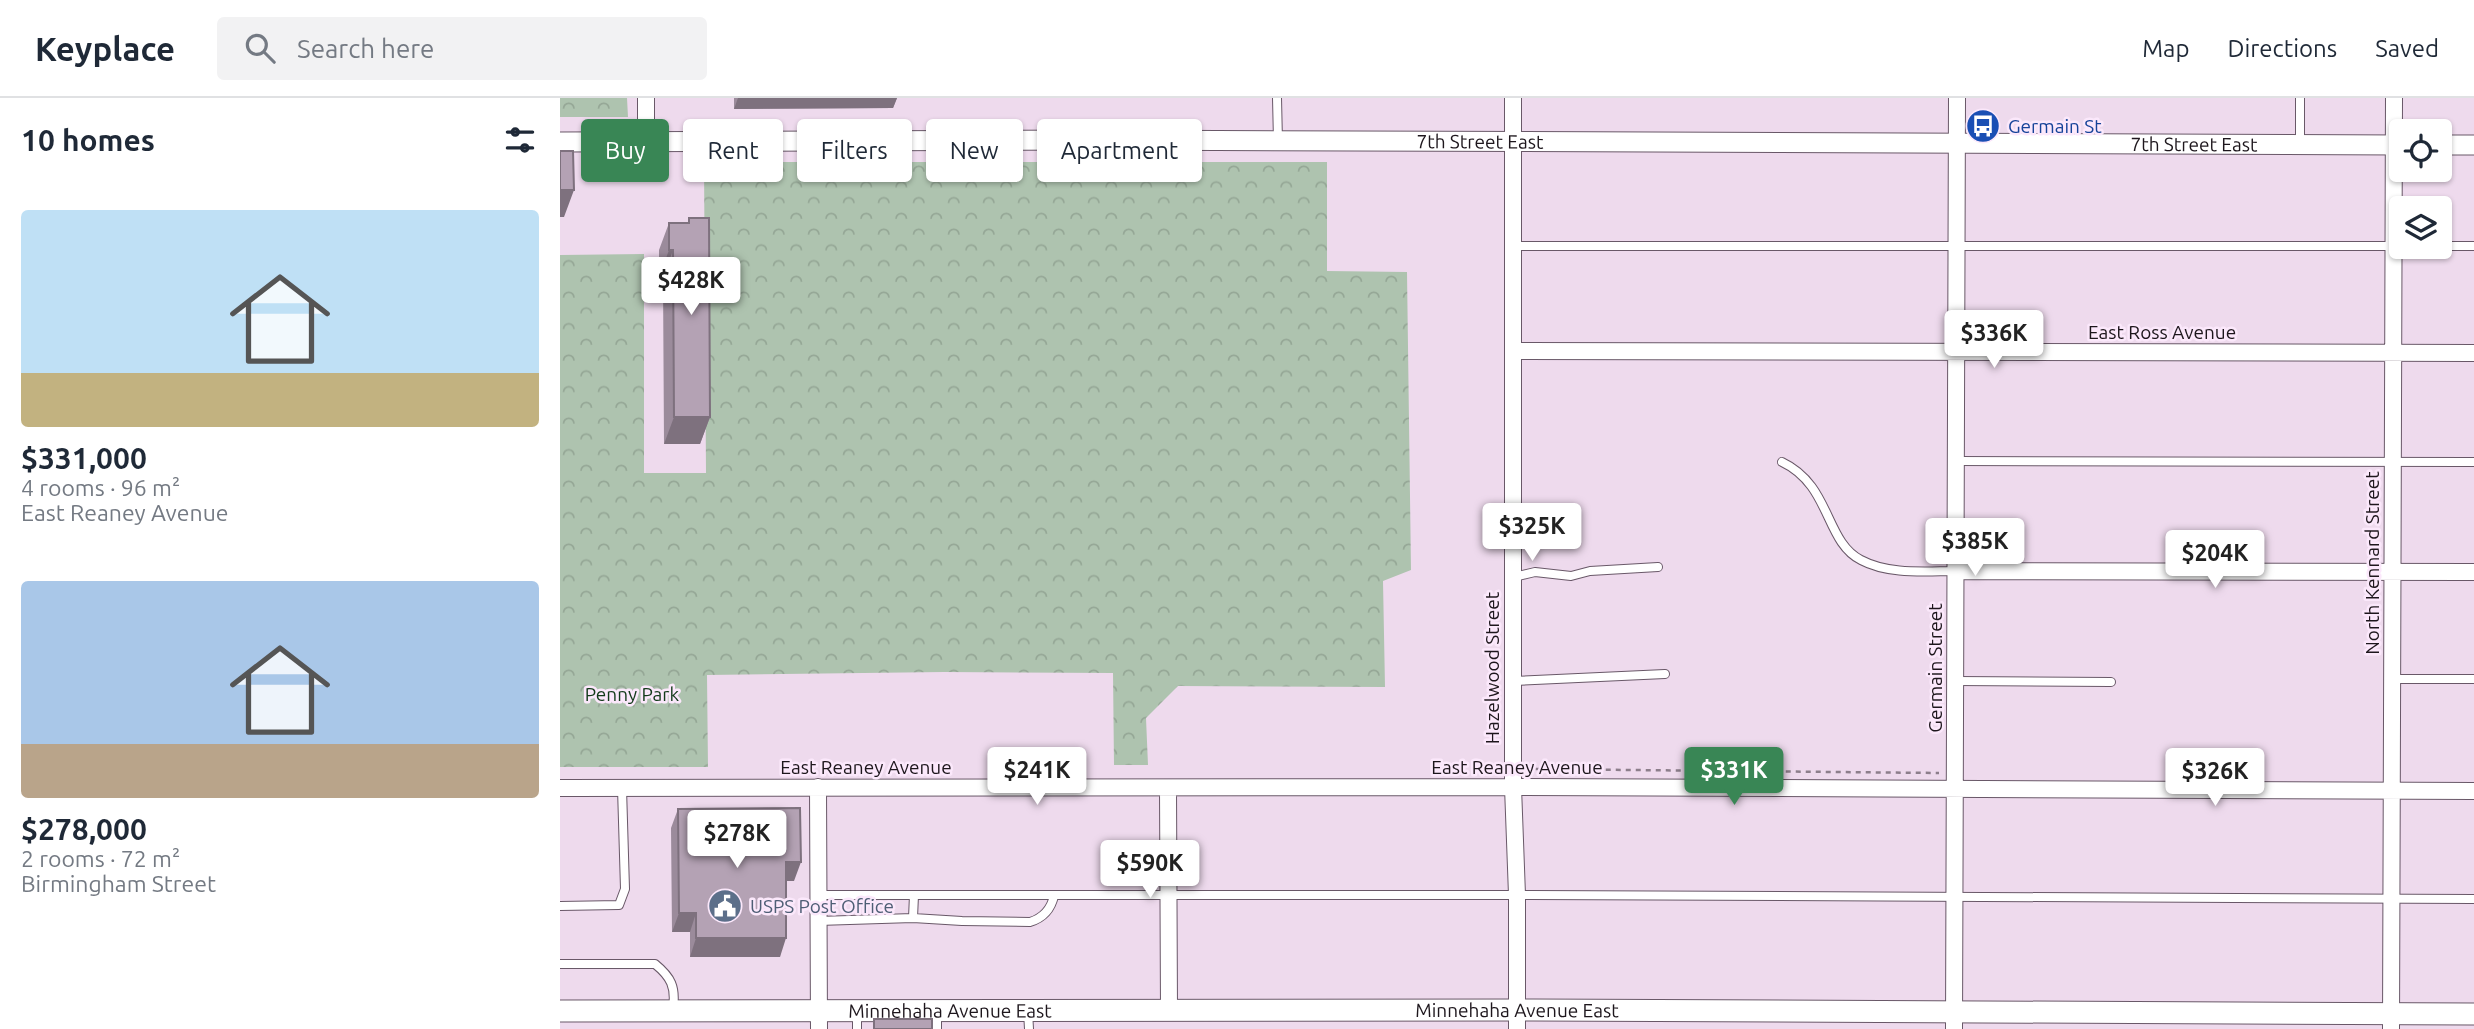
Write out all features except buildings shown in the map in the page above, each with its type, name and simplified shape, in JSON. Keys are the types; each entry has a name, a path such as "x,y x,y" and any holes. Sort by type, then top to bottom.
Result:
{"main road":[{"name":"Minnehaha Avenue East","path":"560,1011 673,1011 819,1020 1028,1020 1169,1011 1517,1020 2391,1022 2474,1014"}],"street":[{"path":"646,98 646,119"},
{"name":"Hazelwood Street","path":"1513,98 1513,787 1517,895 1517,1020"},
{"name":"Germain Street","path":"1954,1020 1957,98"},
{"name":"North Kennard Street","path":"2394,98 2396,119"},
{"name":"7th Street East","path":"560,142 581,142"},
{"name":"7th Street East","path":"669,142 2389,145"},
{"path":"2452,145 2474,145"},
{"name":"North Kennard Street","path":"2391,1022 2393,353 2397,259"},
{"name":"East Ross Avenue","path":"1514,351 2474,354"},
{"path":"1956,571 2474,572"},
{"name":"East Reaney Avenue","path":"560,788 2474,790"},
{"path":"818,788 819,1020"},
{"path":"1168,789 1169,1011"}],"lane":[{"path":"1277,98 1278,141"},
{"path":"2300,98 2300,145"},
{"path":"1514,246 2389,246"},
{"path":"2452,246 2474,246"},
{"path":"1956,461 2474,462"},
{"path":"1782,462 1802,473 1812,485 1841,541 1850,553 1861,560 1890,569 1956,571"},
{"path":"1514,578 1535,572 1571,576 1590,571 1658,567"},
{"path":"1513,681 1664,674"},
{"path":"2392,679 2474,679"},
{"path":"1956,681 2111,682"},
{"path":"560,906 620,905 625,889 622,788"},
{"path":"818,895 2474,899"},
{"path":"914,895 914,918"},
{"path":"818,921 914,918 1030,922 1039,919 1047,911 1054,896"},
{"path":"560,964 655,964 669,975 676,992 673,1011"}],"path":[{"path":"1527,772 1530,769 1897,771 1942,774"}],"green space":[{"path":"560,98 627,98 628,117 560,117"},
{"name":"Penny Park","path":"783,162 797,162 797,182 912,182 912,162 926,162 926,182 1023,182 1023,162 1037,162 1037,182 1202,182 1202,162 1327,162 1327,271 1407,272 1411,570 1383,581 1385,687 1178,686 1146,718 1148,765 1114,765 1113,673 944,672 707,675 708,767 560,767 560,255 644,254 644,473 706,473 704,182 783,182"}],"place":[{"name":"Germain St","path":"1983,126"},
{"name":"USPS Post Office","path":"725,906"}]}
